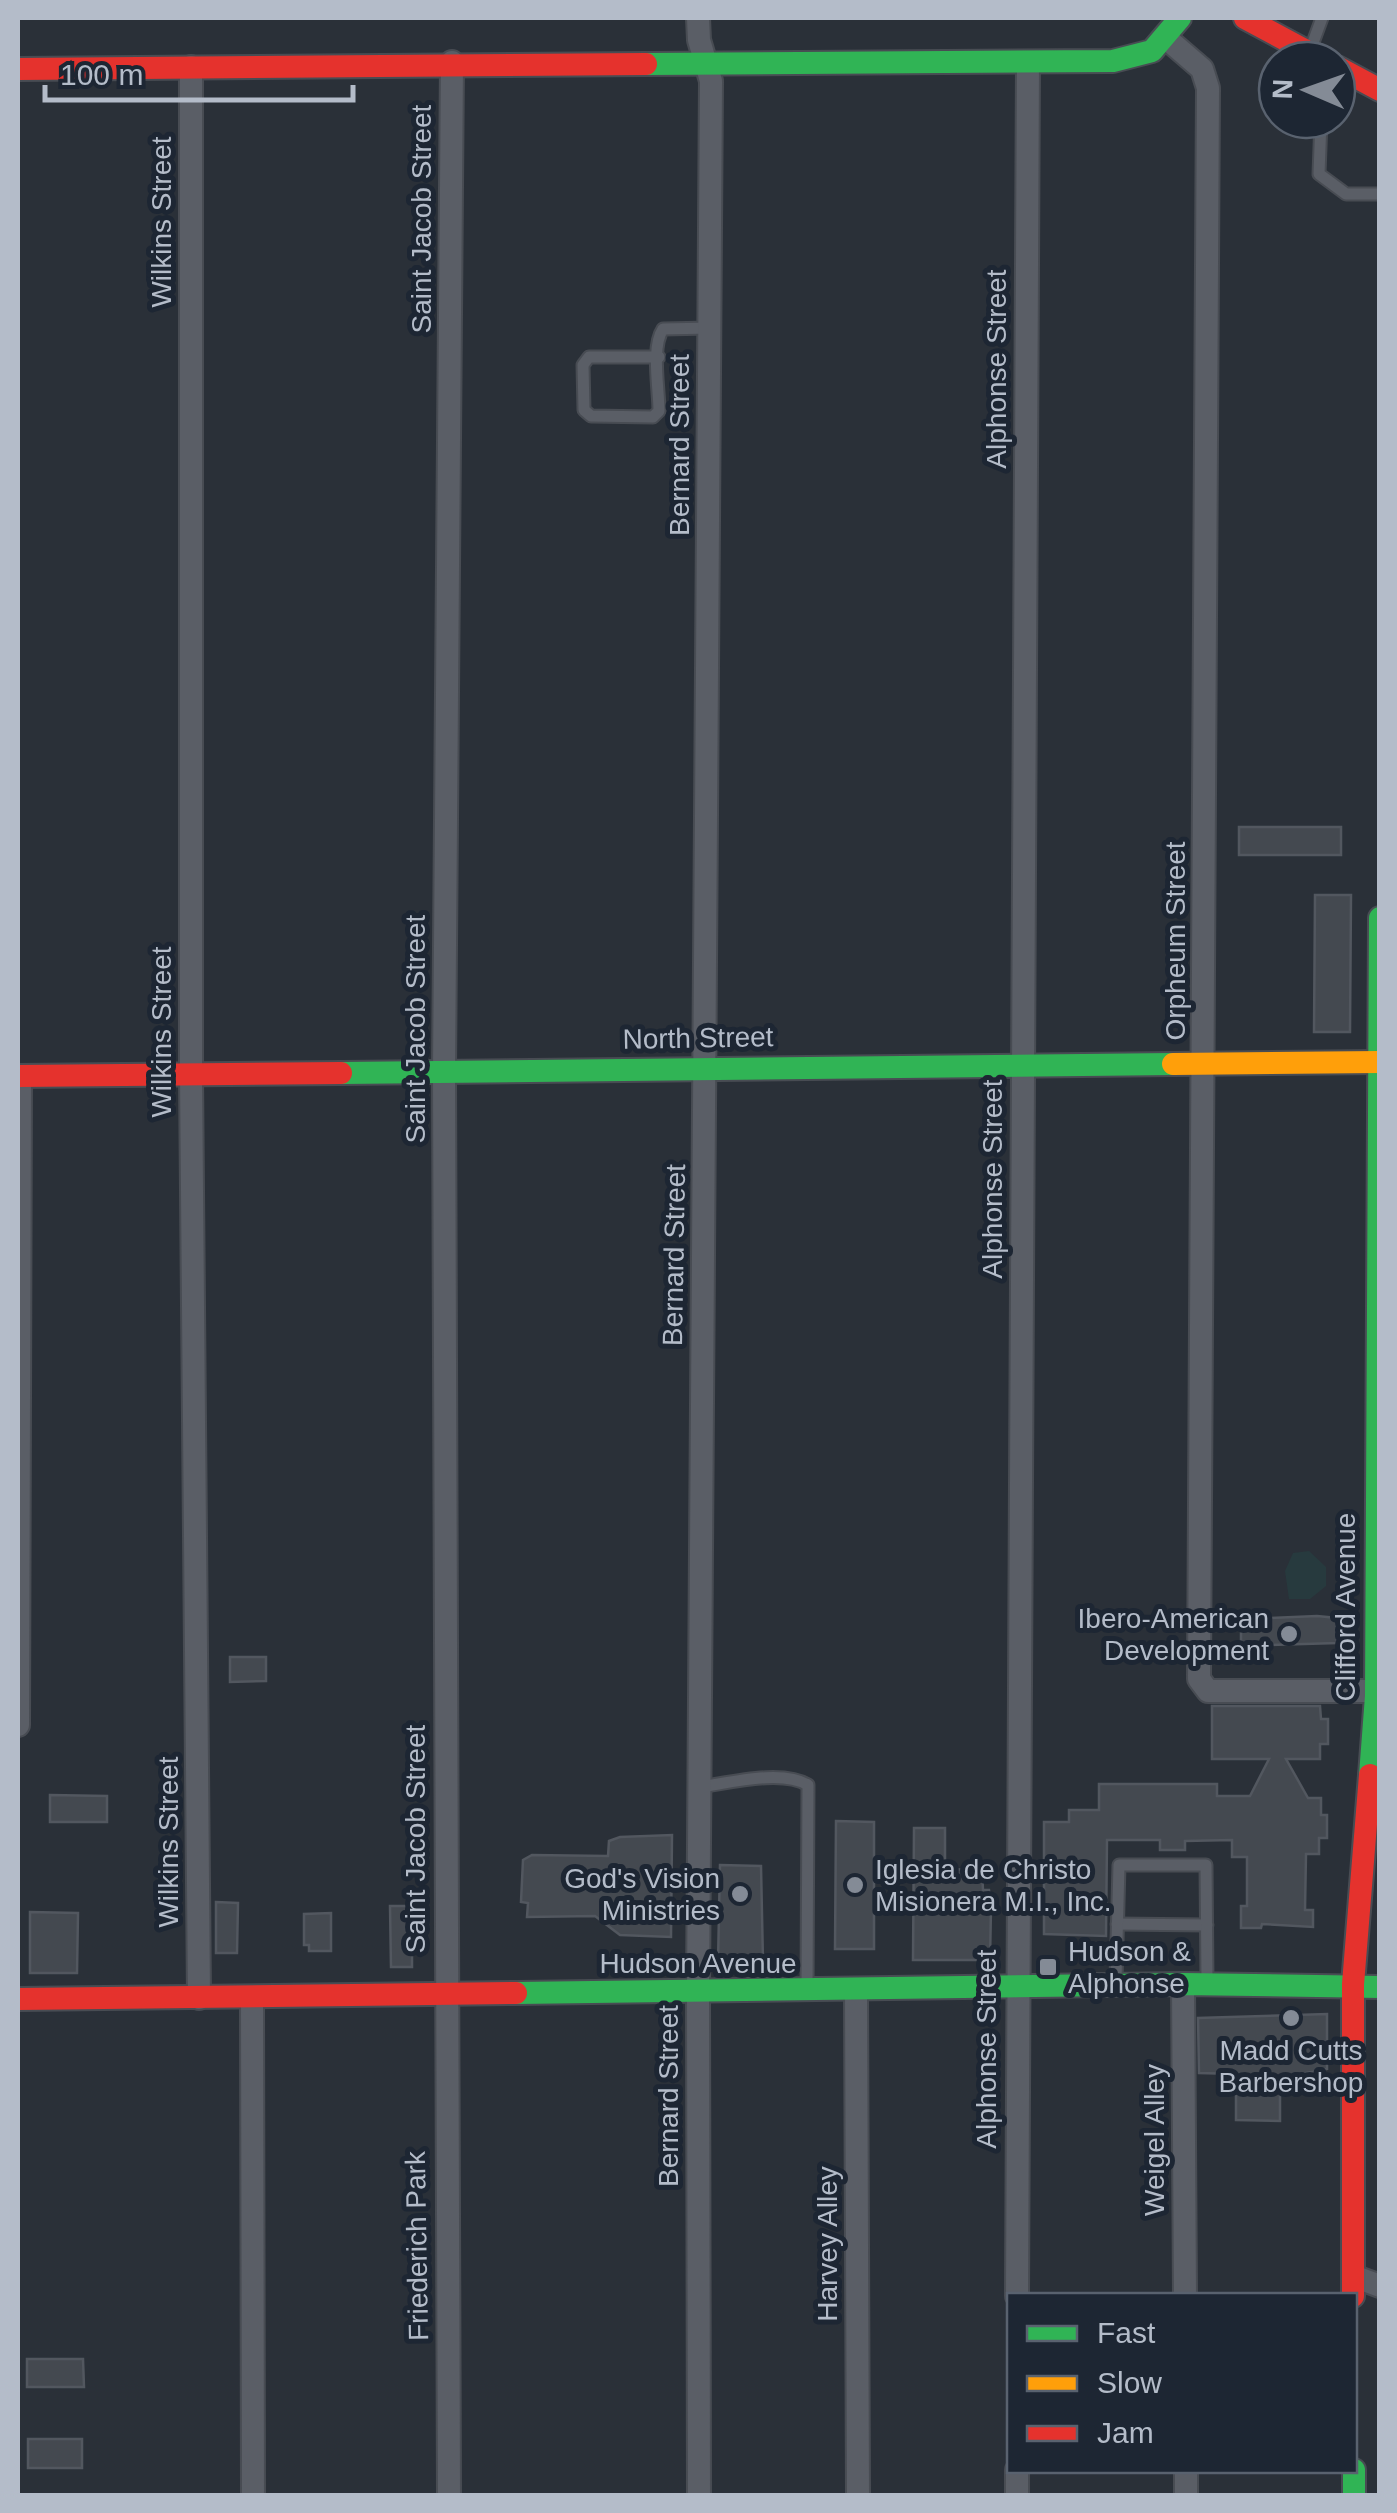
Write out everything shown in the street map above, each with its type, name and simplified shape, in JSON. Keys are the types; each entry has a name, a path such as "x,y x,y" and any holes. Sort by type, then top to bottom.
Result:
{"main road":[{"path":"18,69 452,62 1125,60 1144,55 1166,38 1180,18"},
{"path":"1248,18 1288,40"},
{"path":"1357,78 1380,90"},
{"name":"Clifford Avenue","path":"1353,2286 1353,1984 1372,1863 1376,1758 1380,918"},
{"name":"North Street","path":"19,1076 1378,1062"},
{"name":"Hudson Avenue","path":"18,1999 856,1992 1183,1984 1380,1987"}],"street":[{"name":"Bernard Street","path":"698,18 711,81 698,1992 700,2496"},
{"name":"Orpheum Street","path":"1166,38 1202,69 1208,88 1199,1679 1208,1691 1377,1694"},
{"name":"Saint Jacob Street","path":"445,1996 444,1072 452,62"},
{"name":"Alphonse Street","path":"1016,2293 1028,62"},
{"name":"Wilkins Street","path":"191,66 191,1075 199,1998"},
{"path":"18,1724 19,1076"},
{"name":"Weigel Alley","path":"1183,1984 1185,2293"},
{"name":"Harvey Alley","path":"856,1992 858,2496"},
{"name":"Friederich Park","path":"445,1996 449,2496"},
{"path":"252,1998 253,2496"},
{"path":"1353,2286 1380,2286"}],"lane":[{"path":"1320,140 1319,174 1346,194 1380,194"},
{"path":"659,357 590,357 583,365 584,410 592,416 653,416 659,411 659,357 658,336 663,329 710,328"},
{"path":"700,1787 774,1779 799,1779 808,1785 806,1992"},
{"path":"1116,1985 1119,1865 1206,1865 1207,1984"},
{"path":"1117,1924 1207,1925"}],"green space":[{"path":"1309,1551 1326,1567 1326,1586 1310,1599 1289,1599 1285,1571 1293,1553"}],"building":[{"path":"1239,827 1341,827 1341,855 1239,855"},
{"path":"1315,895 1351,895 1350,1032 1314,1032"},
{"name":"Ibero-American Development","path":"1269,1618 1337,1618 1337,1643 1241,1646 1241,1626 1269,1625"},
{"path":"230,1657 266,1657 266,1681 230,1682"},
{"path":"1212,1706 1320,1706 1321,1719 1328,1719 1328,1744 1320,1744 1320,1759 1286,1759 1308,1798 1321,1798 1321,1815 1327,1815 1327,1838 1319,1838 1319,1854 1306,1854 1305,1910 1313,1910 1313,1927 1262,1924 1261,1928 1241,1928 1241,1906 1247,1906 1247,1857 1232,1857 1232,1840 1185,1841 1185,1850 1160,1850 1160,1840 1107,1840 1106,1936 1044,1934 1044,1822 1069,1822 1069,1810 1099,1810 1099,1784 1217,1784 1217,1796 1250,1796 1269,1759 1212,1759"},
{"path":"50,1795 107,1796 107,1822 50,1822"},
{"name":"Iglesia de Christo Misionera M.I., Inc.","path":"836,1821 874,1822 874,1949 835,1949"},
{"path":"914,1828 945,1828 945,1869 982,1870 983,1890 989,1890 991,1908 990,1960 913,1960"},
{"path":"672,1835 671,1937 620,1935 595,1916 527,1917 528,1903 521,1902 523,1860 532,1855 608,1856 609,1841 620,1837"},
{"name":"God's Vision Ministries","path":"720,1865 761,1866 763,1962 718,1963"},
{"path":"216,1902 238,1903 237,1953 216,1953"},
{"path":"390,1906 412,1906 412,1967 391,1967"},
{"path":"30,1912 78,1913 77,1973 30,1973"},
{"path":"331,1913 331,1951 309,1951 309,1945 304,1945 304,1914"},
{"path":"1327,2014 1327,2069 1301,2074 1301,2082 1280,2082 1280,2121 1236,2120 1236,2074 1199,2073 1198,2018"},
{"path":"27,2359 83,2359 84,2387 27,2387"},
{"path":"28,2439 82,2439 82,2468 28,2468"}],"traffic: fast":[{"path":"646,64 1113,61 1152,51 1180,18"},
{"path":"1370,1775 1376,1696 1380,918"},
{"path":"341,1073 1173,1064"},
{"path":"516,1993 1183,1984 1380,1987"},
{"path":"1354,2473 1354,2496"}],"traffic: slow":[{"path":"1173,1064 1380,1062"}],"traffic: jam":[{"path":"1245,18 1286,40"},
{"path":"18,69 646,64"},
{"path":"1357,78 1380,90"},
{"path":"18,1076 341,1073"},
{"path":"1353,2293 1353,1984 1370,1775"},
{"path":"18,1999 516,1993"}],"place":[{"name":"Ibero-American Development","path":"1289,1634"},
{"name":"Iglesia de Christo Misionera M.I., Inc.","path":"855,1885"},
{"name":"God's Vision Ministries","path":"740,1894"},
{"name":"Hudson & Alphonse","path":"1048,1967"},
{"name":"Madd Cutts Barbershop","path":"1291,2018"}]}
